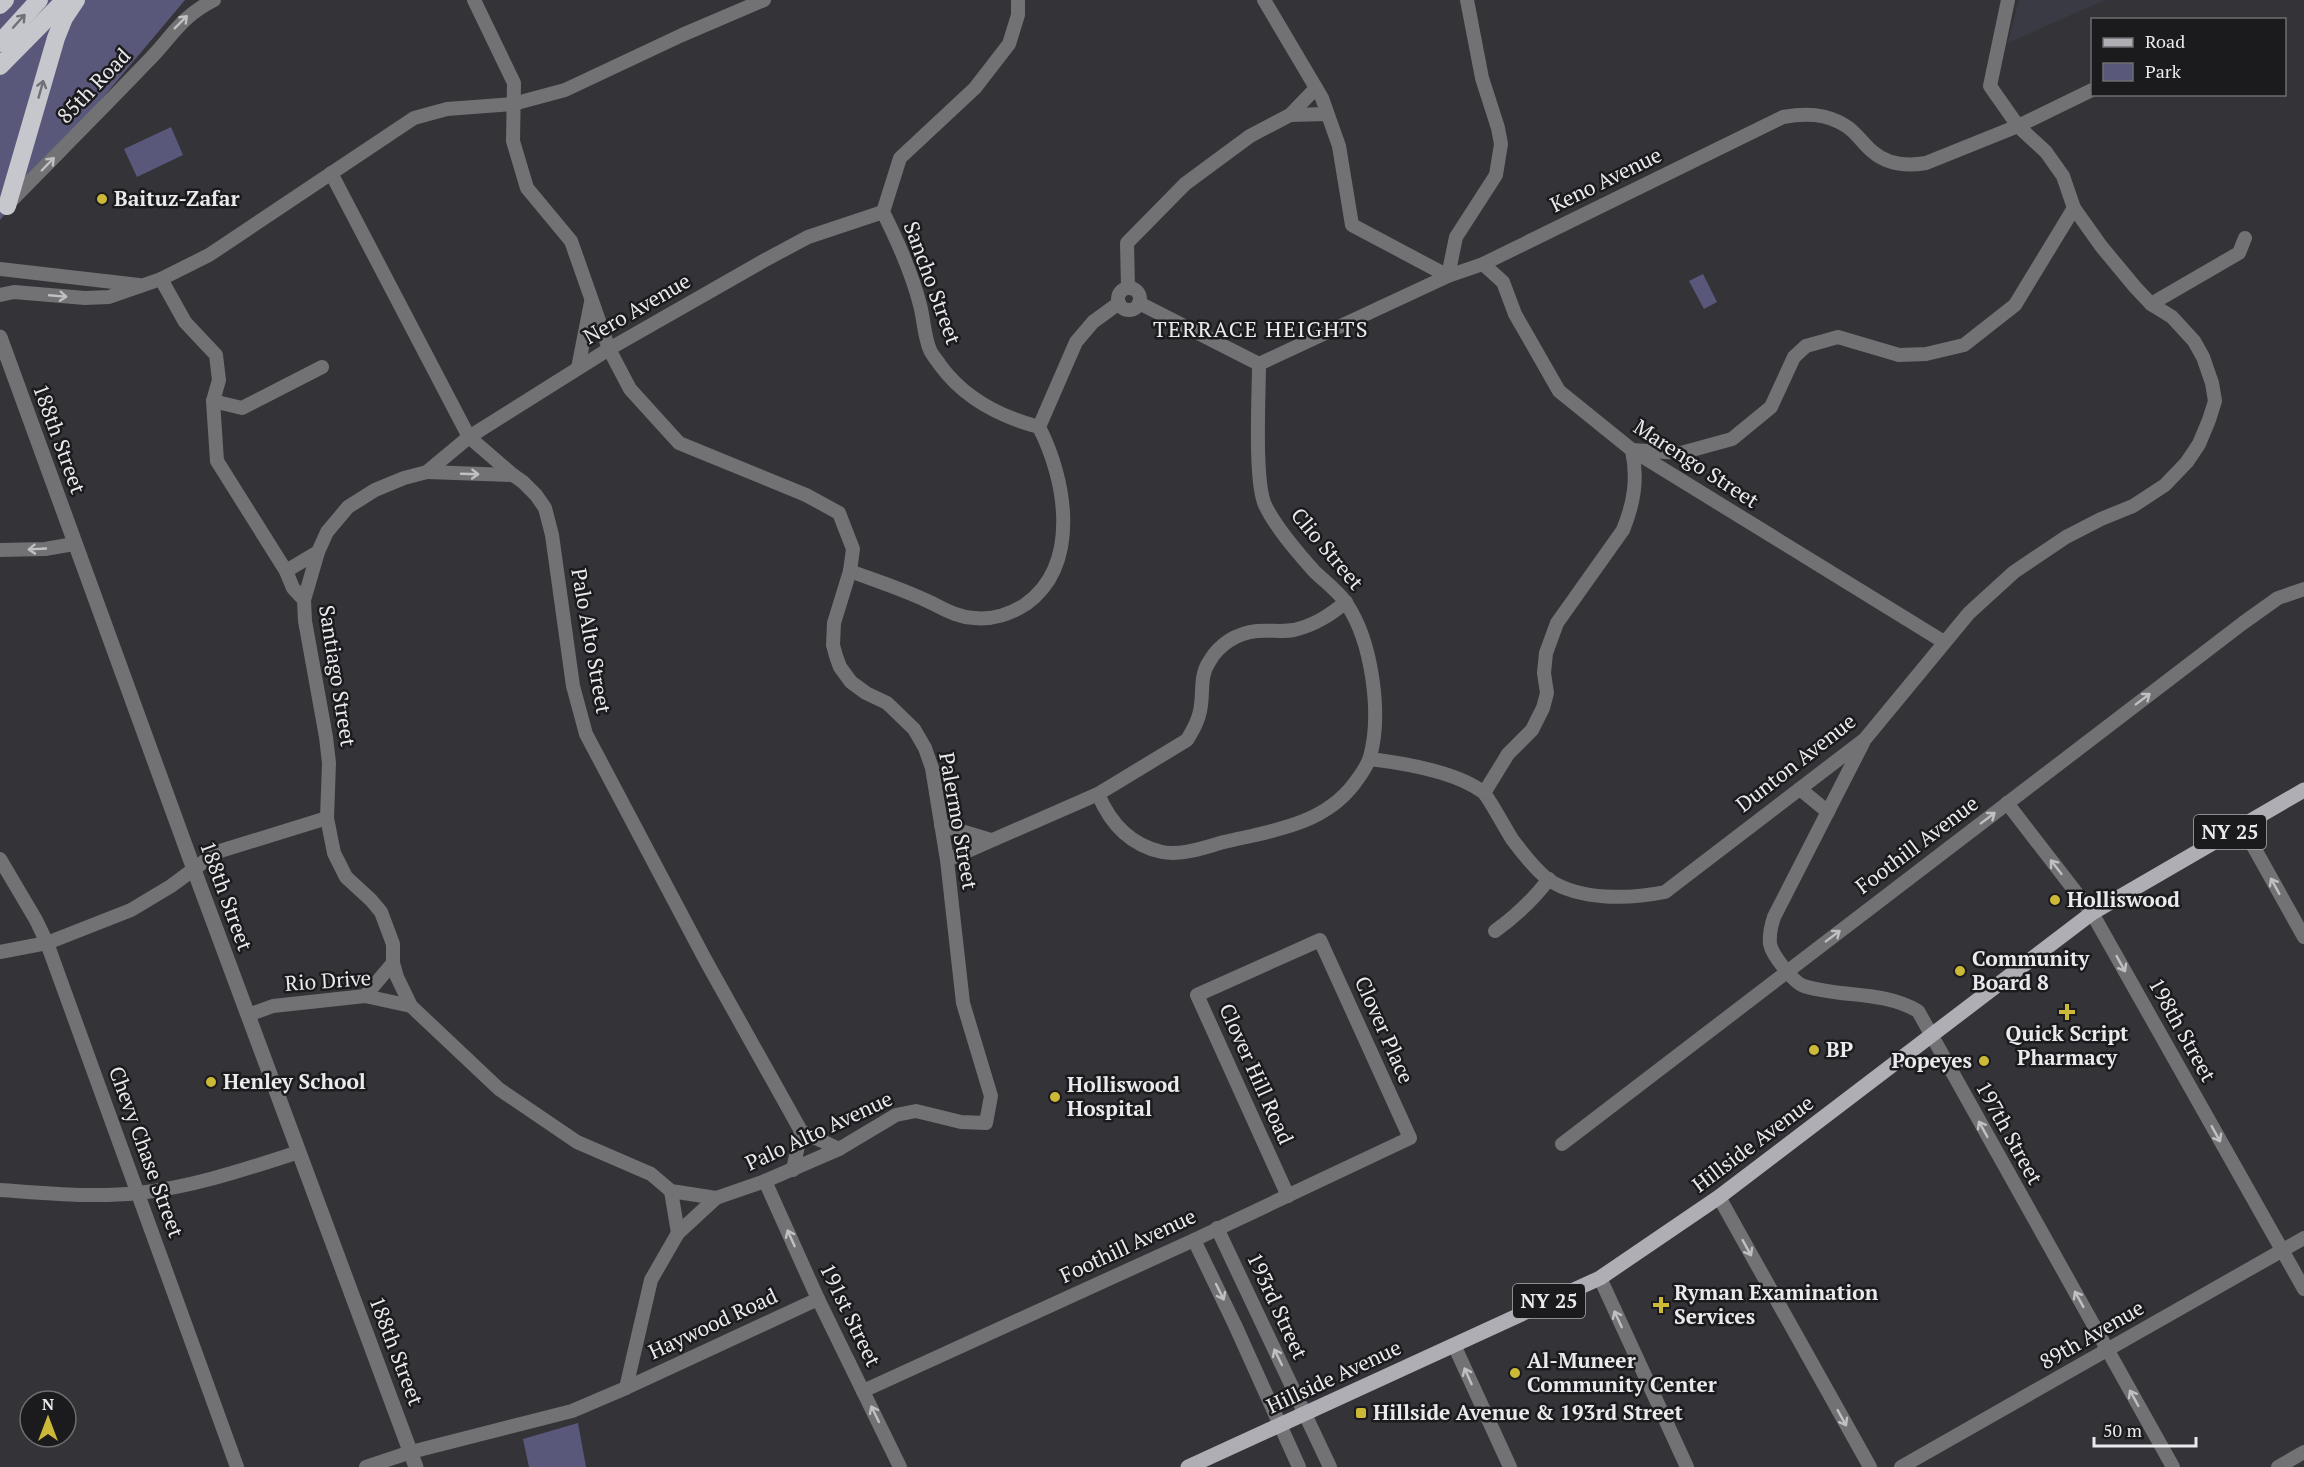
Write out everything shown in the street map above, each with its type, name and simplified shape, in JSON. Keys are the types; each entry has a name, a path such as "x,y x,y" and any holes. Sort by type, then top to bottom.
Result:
{"highway":[{"path":"0,5 5,0"},
{"path":"0,43 39,0"},
{"path":"0,66 64,0"},
{"path":"7,206 56,38 64,18 76,0"}],"main road":[{"name":"Hillside Avenue","path":"1188,1467 1600,1278 1719,1197 2092,913 2304,790"}],"street":[{"name":"85th Road","path":"7,206 155,55 181,21 214,0"},
{"path":"474,0 514,83 513,104"},
{"path":"0,294 14,292 110,297 161,279 209,255 423,114 447,109 513,104 549,96 764,0"},
{"name":"Sancho Street","path":"1018,0 1017,15 1009,44 975,88 900,158 883,212 909,271 921,306 930,351 946,373 964,391 985,406 1003,415 1039,427"},
{"path":"1264,0 1316,88 1328,114 1339,146 1352,225 1448,276 1456,237 1496,175 1501,144 1482,78 1467,0"},
{"path":"2008,0 1990,86 2018,126 2046,152 2062,176 2074,208 2101,246 2151,304 2239,253 2245,238"},
{"path":"1128,288 1127,243 1163,204 1215,160 1250,136 1290,115 1316,88"},
{"name":"Keno Avenue","path":"1259,364 1448,276 1483,264 1783,117 1801,114 1827,117 1846,125 1873,152 1886,160 1898,164 1914,165 1926,163 2018,126 2091,90"},
{"name":"Palermo Street","path":"513,104 513,141 527,188 571,241 609,349 630,389 679,443 806,495 838,513 854,549 850,571 834,623 833,645 840,667 851,682 866,693 887,703 914,729 925,748 932,768 947,860 963,1003 991,1096 986,1123"},
{"path":"1290,115 1328,114"},
{"name":"Palo Alto Street","path":"331,173 469,437 523,482 545,508 552,535 573,686 586,734 706,961 801,1131"},
{"path":"1370,759 1411,764 1457,779 1484,793 1508,754 1532,730 1543,708 1547,693 1544,673 1546,653 1557,623 1618,538 1627,521 1635,483 1632,450 1681,453 1732,439 1772,407 1794,357 1806,346 1839,337 1899,355 1926,354 1964,345 2015,305 2074,208"},
{"name":"Nero Avenue","path":"427,472 469,437 609,349 808,237 883,212"},
{"name":"Marengo Street","path":"1483,264 1503,282 1515,314 1559,391 1632,450 1944,642"},
{"path":"0,269 144,285"},
{"name":"Santiago Street","path":"161,279 185,322 216,355 219,380 213,401 218,461 286,571 293,588 304,600 305,621 328,754 327,818 334,853 346,877 371,900 381,912 388,926 393,944 393,963 402,992 411,1006 499,1089 577,1142 651,1174 670,1191"},
{"path":"1128,288 1137,291 1139,303 1130,310 1124,309 1119,303 1120,292 1128,288"},
{"path":"578,368 592,300"},
{"path":"850,571 925,600 947,612 974,618 1004,615 1037,596 1053,573 1062,535 1063,509 1056,469 1039,427 1076,342 1093,322 1119,303"},
{"path":"1139,303 1259,364"},
{"name":"Dunton Avenue","path":"1484,793 1513,840 1549,879 1578,891 1610,897 1640,897 1665,892 1865,739 1944,642 1987,595 2033,557 2101,519 2133,507 2165,486 2187,462 2199,444 2215,401 2209,374 2194,341 2172,318 2151,304"},
{"name":"188th Street","path":"0,338 194,870 414,1460"},
{"name":"Clio Street","path":"1098,794 1104,808 1120,831 1134,841 1163,852 1176,854 1312,819 1347,794 1370,759 1375,706 1371,671 1364,642 1346,602 1313,570 1281,530 1264,504 1259,454 1259,364"},
{"path":"213,401 242,408 322,367"},
{"name":"Nero Avenue","path":"304,600 318,552 327,532 348,507 375,490 404,478 427,472 513,475"},
{"path":"0,550 45,549 74,544"},
{"path":"286,571 318,552"},
{"name":"Foothill Avenue","path":"1562,1144 2243,623 2278,598 2304,589"},
{"path":"947,860 1098,794 1187,740 1196,727 1201,709 1204,671 1217,651 1230,640 1258,631 1292,630 1306,627 1326,618 1346,602"},
{"name":"197th Street","path":"1865,739 1774,917 1770,930 1772,951 1786,971 1802,986 1894,1000 1917,1011 2173,1467"},
{"path":"1800,789 1828,812"},
{"name":"198th Street","path":"2007,803 2092,913 2304,1289"},
{"path":"0,952 47,943 131,910 194,870 217,852 327,818"},
{"path":"941,825 991,840"},
{"path":"2241,826 2304,937"},
{"name":"Chevy Chase Street","path":"0,859 47,943 237,1467"},
{"path":"1495,931 1511,920 1533,899 1549,879"},
{"name":"Clover Place","path":"1320,940 1410,1138"},
{"name":"Clover Hill Road","path":"1288,1196 1197,995 1320,940"},
{"path":"365,996 393,963"},
{"name":"Rio Drive","path":"248,1015 273,1006 365,996 411,1006"},
{"name":"Palo Alto Avenue","path":"626,1388 651,1280 678,1233 716,1198 793,1170 839,1149 896,1115 916,1111 961,1122 986,1123"},
{"path":"793,1170 801,1131 839,1149"},
{"name":"Foothill Avenue","path":"863,1391 1194,1240 1410,1138"},
{"path":"0,1190 60,1194 138,1193 214,1179 299,1152"},
{"name":"191st Street","path":"765,1181 818,1299 900,1467"},
{"path":"678,1233 670,1191 716,1198"},
{"path":"1719,1197 1870,1467"},
{"name":"193rd Street","path":"1217,1228 1330,1467"},
{"name":"89th Avenue","path":"1900,1467 2304,1238"},
{"path":"1194,1240 1235,1324 1299,1467"},
{"path":"1600,1278 1687,1467"},
{"name":"Haywood Road","path":"626,1388 818,1299"},
{"path":"1235,1324 1258,1316"},
{"path":"1454,1345 1510,1467"},
{"path":"366,1467 414,1460 572,1411 626,1388"},
{"path":"2278,1467 2304,1452"}],"shaded area":[{"path":"2019,0 2105,0 2008,43"}],"green space":[{"path":"0,0 185,0 0,220"},
{"path":"171,127 183,155 137,177 124,149"},
{"path":"1703,274 1717,302 1704,309 1689,281"},
{"path":"578,1423 586,1467 529,1467 523,1439"}],"place":[{"name":"Baituz-Zafar","path":"102,199"},
{"name":"Holliswood","path":"2055,900"},
{"name":"Community Board 8","path":"1960,971"},
{"name":"Quick Script Pharmacy","path":"2067,1012"},
{"name":"BP","path":"1814,1050"},
{"name":"Popeyes","path":"1984,1061"},
{"name":"Henley School","path":"211,1082"},
{"name":"Holliswood Hospital","path":"1055,1097"},
{"name":"Ryman Examination Services","path":"1661,1305"},
{"name":"Al-Muneer Community Center","path":"1515,1373"},
{"name":"Hillside Avenue & 193rd Street","path":"1361,1413"}],"district":[{"name":"TERRACE HEIGHTS","path":"1261,329"}]}
